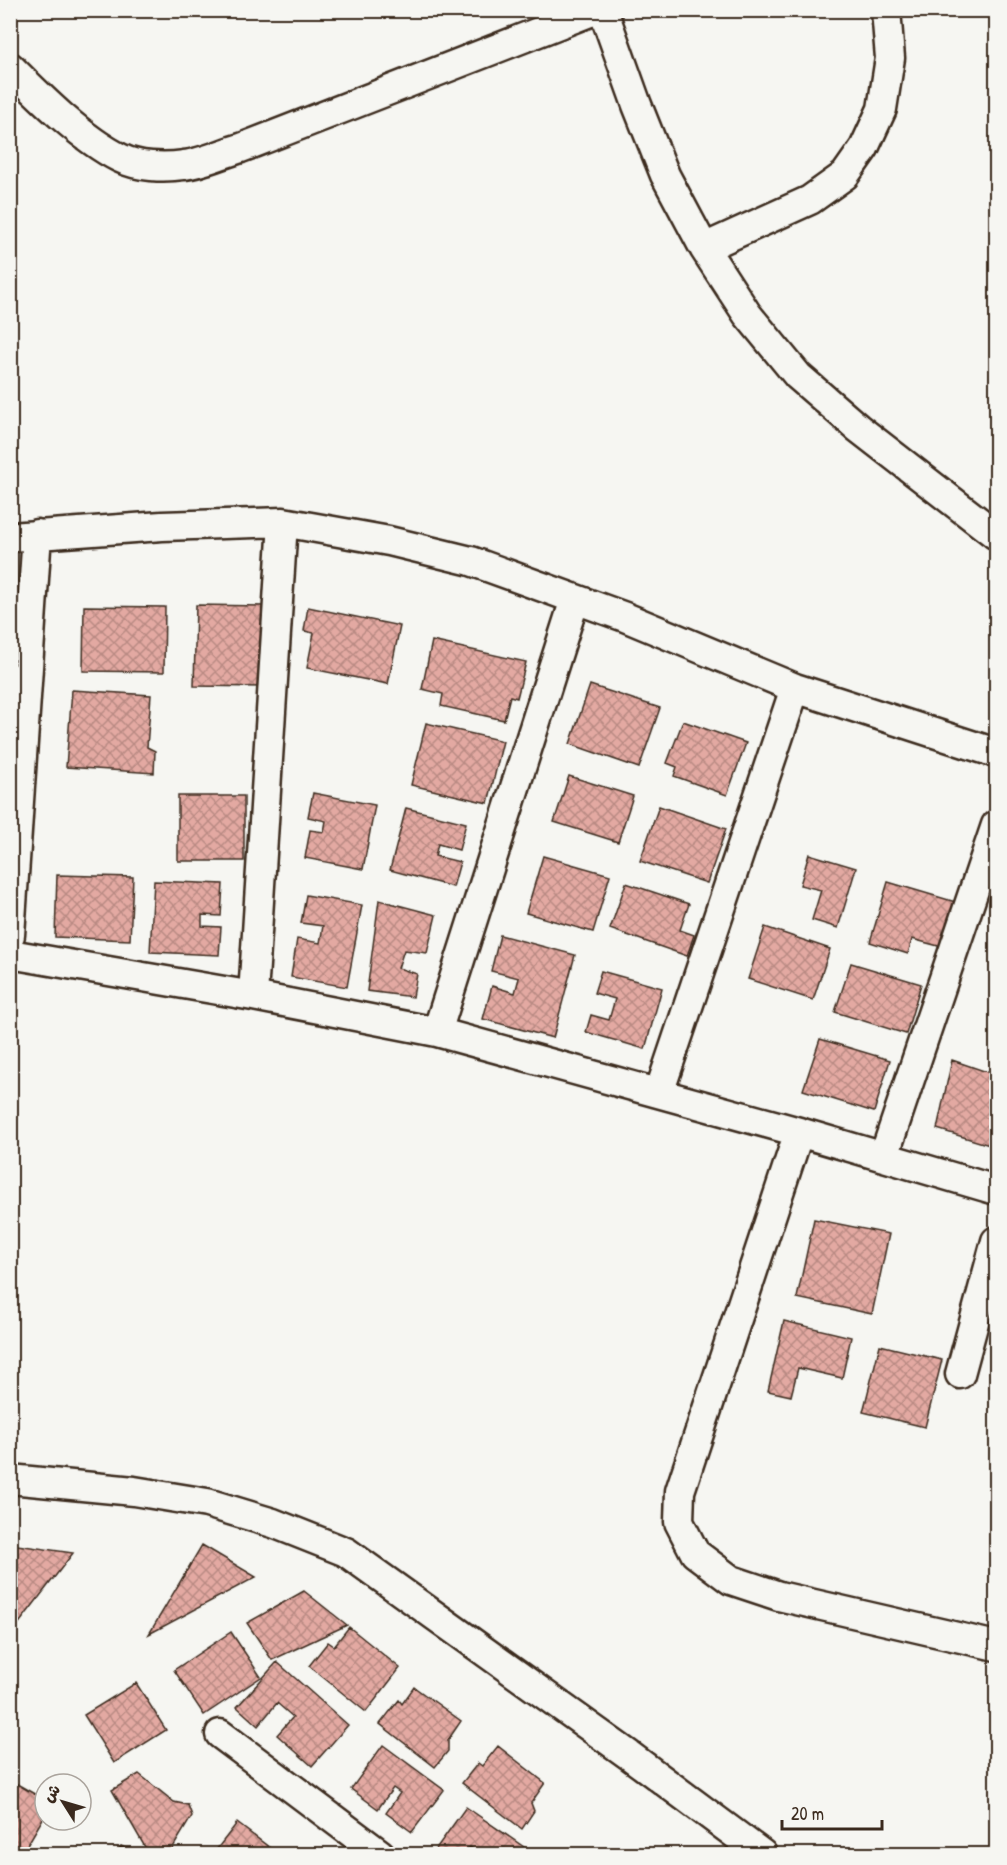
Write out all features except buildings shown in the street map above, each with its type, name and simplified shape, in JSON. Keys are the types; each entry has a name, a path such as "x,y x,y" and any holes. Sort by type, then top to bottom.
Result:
{"street":[{"path":"10,67 89,138 121,159 144,166 184,165 241,147 595,10"},
{"path":"603,10 665,175 704,248 747,314 798,376 858,428 996,535"},
{"path":"704,248 810,200 845,175 864,148 882,109 890,58 886,10"},
{"path":"253,996 284,522"},
{"path":"10,935 24,536 162,526 284,522 389,541 471,561 625,617 795,688 996,753"},
{"path":"437,1032 575,599"},
{"path":"659,1093 795,688"},
{"path":"884,1156 996,825"},
{"path":"10,954 253,996 437,1032 800,1132 996,1190"},
{"path":"800,1132 680,1491 680,1522 695,1553 731,1580 779,1596 996,1646"},
{"path":"960,1374 996,1241"},
{"path":"10,1479 134,1491 207,1503 273,1523 346,1552 629,1755 762,1854"},
{"path":"220,1734 380,1854"}]}
